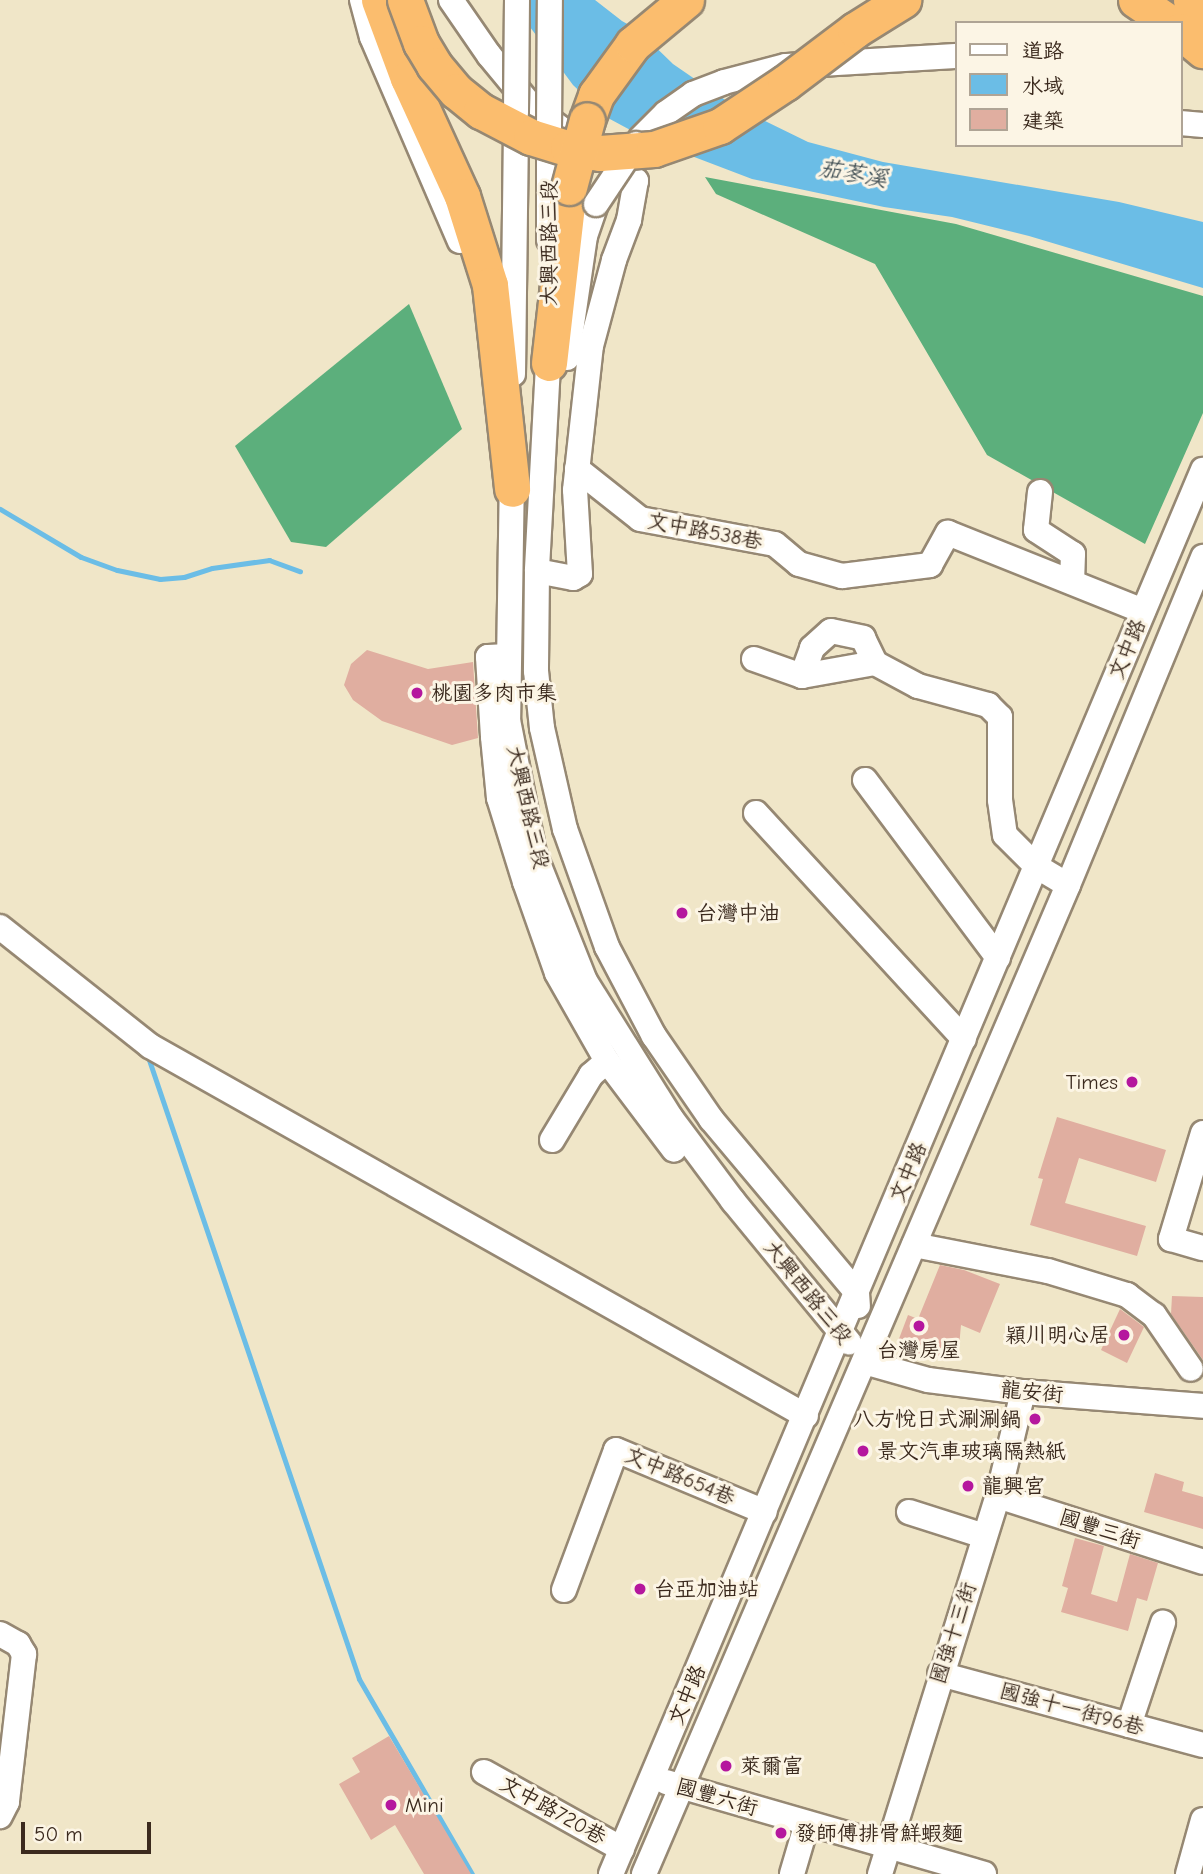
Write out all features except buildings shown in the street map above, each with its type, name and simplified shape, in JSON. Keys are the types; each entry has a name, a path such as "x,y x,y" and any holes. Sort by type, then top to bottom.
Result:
{"highway":[{"path":"379,0 408,78 462,195 490,285 512,489"},
{"path":"405,0 421,43 434,65 456,91 481,111 531,137 568,148 600,153 654,149 720,126 785,83 855,30 903,0"},
{"path":"1191,0 1203,14"},
{"path":"549,363 582,195 597,95 633,44 678,6"},
{"path":"1182,33 1203,50"}],"street":[{"path":"362,0 372,37 446,204 475,287 485,342 510,619"},
{"path":"451,0 489,55 531,106 636,181 629,220 614,260 591,346 575,490 580,575 573,578 537,571"},
{"name":"大興西路三段","path":"517,0 508,720 534,853 585,981 671,1118 733,1201 864,1362"},
{"name":"大興西路三段","path":"550,0 549,363 537,571 536,671 542,728 565,829 607,947 654,1036 711,1119 857,1293 864,1362"},
{"path":"510,619 537,571 585,236 582,195 619,165 666,113 693,94 786,66 954,56"},
{"path":"1182,123 1203,125"},
{"name":"文中路538巷","path":"577,469 640,519 775,544 799,564 842,576 930,565 948,533 1143,611"},
{"name":"文中路","path":"611,1874 1203,470"},
{"path":"1040,492 1036,530 1073,554 1072,582"},
{"path":"1175,534 1203,545"},
{"name":"文中路","path":"644,1874 1068,885 1203,558"},
{"path":"802,676 812,648 831,631 863,638 875,663 918,687 988,705 1000,718 1000,800 1005,835 1036,866 1068,885"},
{"path":"508,656 488,657 499,798 557,973 607,1061 764,1262 802,1303 820,1306"},
{"path":"754,659 802,676 875,663"},
{"path":"865,780 998,958"},
{"path":"756,813 964,1039"},
{"path":"0,927 150,1046 806,1416"},
{"path":"552,1140 590,1074 607,1061"},
{"path":"1203,1133 1171,1239 1203,1248"},
{"path":"914,1245 1048,1271 1127,1295 1154,1315 1192,1369"},
{"name":"龍安街","path":"864,1362 928,1380 1023,1392 1203,1406"},
{"name":"國強十三街","path":"880,1874 940,1674 998,1496 1023,1392"},
{"name":"文中路654巷","path":"564,1590 616,1450 765,1512"},
{"name":"國豐三街","path":"998,1496 1203,1562"},
{"path":"908,1512 984,1536"},
{"path":"1129,1725 1163,1623"},
{"path":"0,1634 18,1644 24,1654 7,1802 0,1816"},
{"name":"國強十一街96巷","path":"940,1674 1203,1745"},
{"name":"文中路720巷","path":"484,1772 622,1849"},
{"name":"國豐六街","path":"652,1778 984,1874"},
{"path":"1188,1874 1203,1820"},
{"path":"792,1874 807,1823"}],"green space":[{"path":"705,177 956,224 1203,296 1203,413 1145,544 987,455 875,264 716,194"},
{"path":"409,304 462,429 326,547 291,542 235,446"}],"water":[{"name":"茄苳溪","path":"510,0 595,0 638,30 673,64 734,106 808,142 883,162 1119,202 1203,222 1203,288 1029,236 952,217 884,207 752,179 647,139 608,118 573,85"}],"waterway":[{"path":"0,509 81,557 117,570 160,579 184,577 212,568 269,560 300,571"},
{"path":"147,1054 359,1679 472,1874"}],"place":[{"name":"桃園多肉市集","path":"417,693"},
{"name":"台灣中油","path":"682,913"},
{"name":"Times","path":"1132,1082"},
{"name":"台灣房屋","path":"919,1326"},
{"name":"穎川明心居","path":"1124,1335"},
{"name":"八方悅日式涮涮鍋","path":"1035,1419"},
{"name":"景文汽車玻璃隔熱紙","path":"863,1451"},
{"name":"龍興宮","path":"968,1486"},
{"name":"台亞加油站","path":"640,1589"},
{"name":"萊爾富","path":"726,1766"},
{"name":"Mini","path":"391,1805"},
{"name":"發師傅排骨鮮蝦麵","path":"781,1833"}]}
